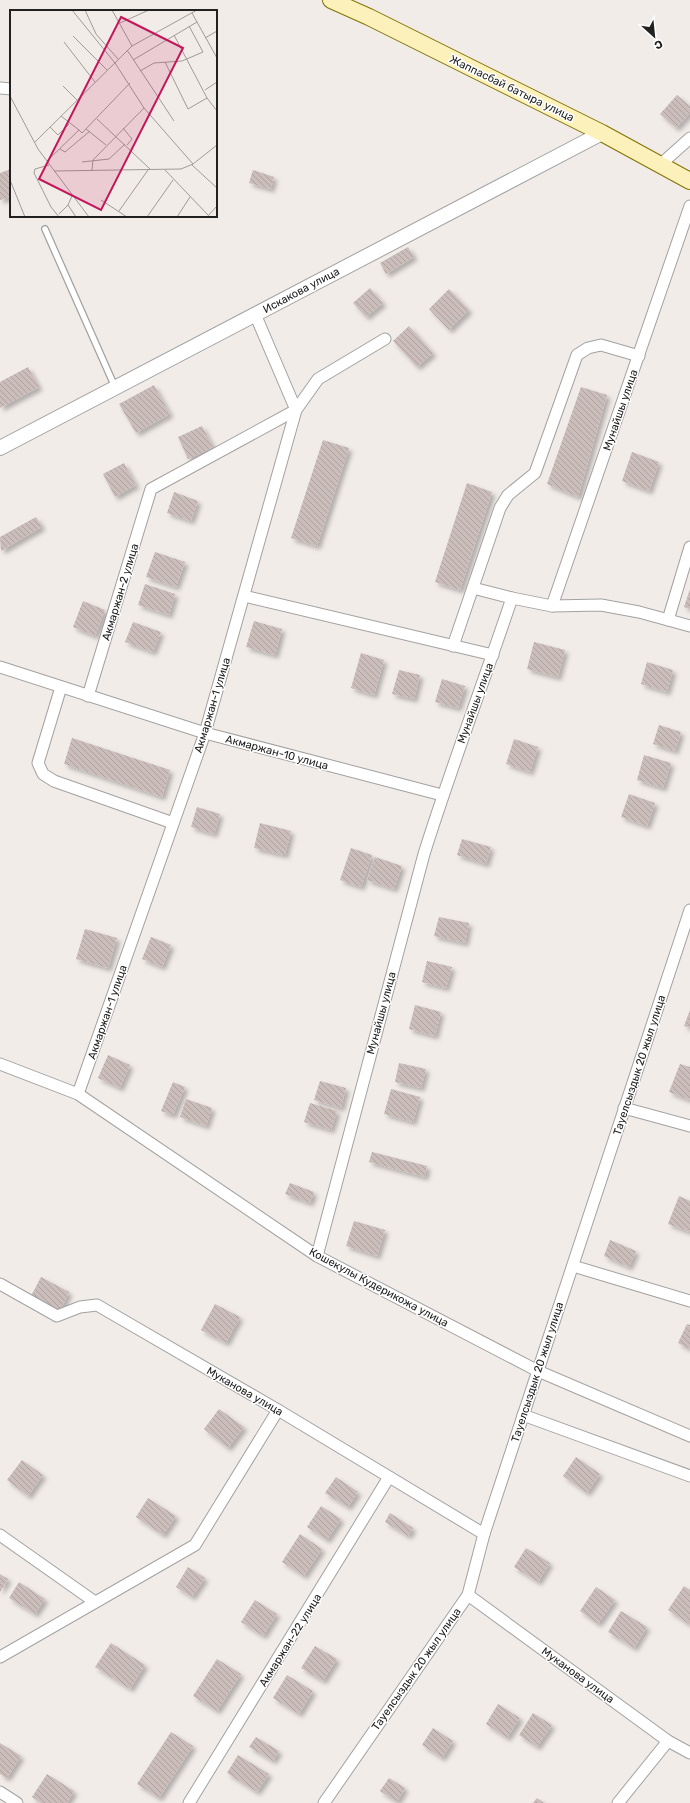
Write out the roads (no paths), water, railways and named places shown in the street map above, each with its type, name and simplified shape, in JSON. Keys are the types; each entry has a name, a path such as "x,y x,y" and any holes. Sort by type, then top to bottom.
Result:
{"main road":[{"name":"Жаппасбай батыра улица","path":"331,0 369,17 602,133 690,181"}],"street":[{"path":"0,88 10,89"},
{"name":"Искакова улица","path":"0,448 602,133"},
{"path":"660,165 690,138"},
{"name":"Мунайшы улица","path":"552,606 690,206"},
{"path":"255,314 296,410"},
{"path":"296,410 318,379 385,339"},
{"path":"453,646 500,508 508,495 535,473 577,356 588,348 600,345 638,356"},
{"name":"Акмаржан-2 улица","path":"88,696 151,489 296,410"},
{"name":"Акмаржан-1 улица","path":"78,1094 205,733 296,410"},
{"path":"668,620 690,547"},
{"path":"473,588 552,606 601,605 690,626"},
{"path":"244,596 493,655"},
{"name":"Мунайшы улица","path":"317,1256 422,862 442,795 512,598"},
{"name":"Акмаржан-10 улица","path":"0,667 205,733 442,795"},
{"path":"61,687 38,763 43,774 54,781 173,823"},
{"name":"Тауелсыздык 20 жыл улица","path":"324,1803 468,1595 484,1534 690,910"},
{"name":"Кошекулы Кудерикожа улица","path":"0,1064 78,1094 317,1256 538,1371 690,1436"},
{"path":"624,1108 690,1126"},
{"path":"573,1266 690,1301"},
{"name":"Муканова улица","path":"0,1284 57,1316 80,1307 97,1305 278,1410 484,1534"},
{"path":"0,1657 195,1545 278,1410"},
{"path":"523,1415 690,1476"},
{"name":"Акмаржан-22 улица","path":"189,1803 389,1477"},
{"path":"0,1535 95,1602"},
{"name":"Муканова улица","path":"468,1595 668,1741 690,1753"},
{"path":"618,1803 668,1741"},
{"path":"0,1792 17,1803"}],"lane":[{"path":"45,229 116,387"}]}
